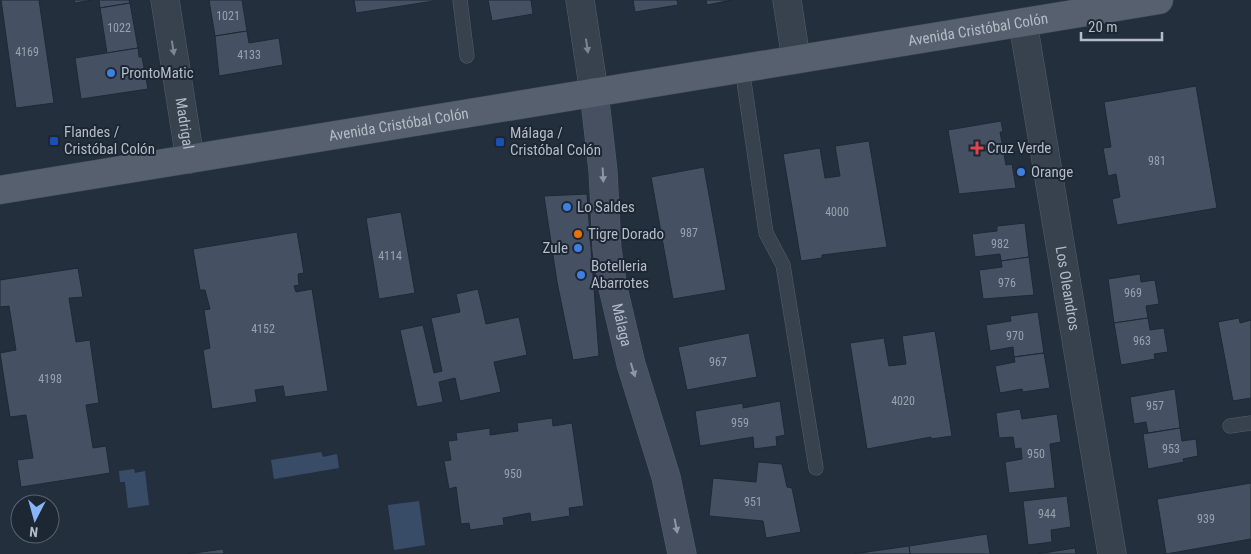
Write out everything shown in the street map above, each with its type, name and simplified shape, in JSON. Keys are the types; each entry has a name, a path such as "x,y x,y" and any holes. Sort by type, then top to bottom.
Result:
{"main road":[{"name":"Avenida Cristóbal Colón","path":"0,190 1023,23 1058,8 1160,0"}],"street":[{"name":"Madrigal","path":"165,0 190,159"},
{"name":"Málaga","path":"580,0 594,92 603,171 607,249 612,288 631,364 666,477 682,554"},
{"path":"787,0 796,59"},
{"name":"Los Oleandros","path":"1023,23 1112,554"}],"lane":[{"path":"460,0 467,56"},
{"path":"742,68 766,233 783,265 816,468"},
{"path":"1230,426 1251,423"}],"water":[{"path":"321,452 323,457 337,454 339,468 274,479 271,460"},
{"path":"134,469 135,473 145,471 149,505 128,508 125,482 120,482 119,471"},
{"path":"419,501 425,545 394,550 388,505"}],"building":[{"path":"1,0 39,0 54,103 16,108"},
{"path":"74,0 93,0 75,3"},
{"path":"99,0 129,0 130,3 100,8"},
{"path":"209,0 242,0 247,31 215,36"},
{"path":"354,0 434,0 434,1 356,13"},
{"path":"488,0 531,0 533,14 492,21"},
{"path":"633,0 677,0 678,5 635,12"},
{"path":"706,0 732,0 707,5"},
{"path":"130,3 138,48 107,53 100,8"},
{"path":"247,31 249,43 279,38 283,65 219,76 215,36"},
{"name":"ProntoMatic","path":"138,48 139,57 142,57 148,89 81,99 75,58"},
{"path":"1196,86 1217,208 1117,225 1112,199 1120,197 1116,174 1108,176 1103,148 1111,147 1104,102"},
{"name":"Cruz Verde","path":"1001,121 1003,132 1000,132 1006,165 1012,164 1016,188 959,194 948,130"},
{"path":"869,141 887,247 822,255 822,258 801,261 783,154 820,148 825,178 840,176 835,146"},
{"path":"704,167 726,290 673,299 651,177"},
{"path":"587,194 599,356 573,360 557,282 544,196"},
{"path":"401,212 415,293 379,299 366,218"},
{"path":"1025,223 1029,257 1001,261 1000,254 975,257 972,234 997,231 997,226"},
{"path":"297,232 304,273 298,274 299,285 294,286 296,292 312,289 328,391 285,397 283,386 255,390 257,402 212,409 203,350 210,348 204,310 210,309 205,290 200,290 193,249"},
{"path":"1029,257 1034,295 983,299 979,270 1002,267 1001,261"},
{"path":"78,268 83,297 69,298 76,342 90,340 99,403 86,405 93,448 106,446 110,473 21,487 17,460 33,458 26,415 10,417 0,353 16,350 9,306 0,307 0,280"},
{"path":"1140,274 1141,282 1155,280 1159,304 1146,306 1148,318 1114,323 1108,279"},
{"path":"478,289 486,324 519,317 527,355 494,362 501,392 460,401 455,378 439,382 443,402 417,407 400,330 423,325 434,373 442,371 431,318 460,312 456,294"},
{"path":"1038,312 1044,353 1014,357 1013,347 990,351 986,325 1011,321 1010,316"},
{"path":"1148,318 1150,330 1164,328 1168,352 1154,354 1155,359 1121,365 1114,323"},
{"path":"1239,318 1240,323 1251,320 1251,398 1233,401 1218,322"},
{"path":"935,331 952,436 931,439 931,437 867,449 850,343 884,338 889,366 906,364 902,336"},
{"path":"749,333 757,377 687,390 678,347"},
{"path":"1044,353 1050,388 1023,392 1022,389 1000,393 995,366 1015,362 1014,357"},
{"path":"1175,389 1180,428 1148,433 1146,422 1134,424 1130,397"},
{"path":"780,401 785,435 776,437 777,446 754,449 753,437 700,446 695,411 743,403 743,408"},
{"path":"1020,409 1022,419 1057,414 1061,442 1050,444 1055,488 1009,493 1005,462 1022,459 1021,448 1015,449 1013,437 999,438 996,413"},
{"path":"552,418 553,426 572,423 584,506 569,508 570,516 531,522 530,513 503,518 504,525 470,530 469,523 461,524 456,487 449,489 444,461 451,460 448,441 457,440 456,433 490,428 490,435 518,431 517,423"},
{"path":"1180,428 1182,441 1196,439 1198,456 1183,459 1184,462 1148,469 1143,434"},
{"path":"758,462 782,464 787,487 792,488 801,532 766,538 763,521 709,516 713,478 756,482"},
{"path":"1251,483 1251,539 1166,554 1157,499"},
{"path":"1067,496 1071,527 1051,530 1052,542 1028,545 1023,501"},
{"path":"987,534 990,554 910,554 909,546"},
{"path":"909,546 910,554 853,554"},
{"path":"1075,548 1076,554 1037,554"},
{"path":"223,549 224,554 187,554"}],"place":[{"name":"ProntoMatic","path":"111,73"},
{"name":"Flandes / Cristóbal Colón","path":"54,141"},
{"name":"Málaga / Cristóbal Colón","path":"500,142"},
{"name":"Cruz Verde","path":"977,148"},
{"name":"Orange","path":"1021,172"},
{"name":"Lo Saldes","path":"567,207"},
{"name":"Tigre Dorado","path":"578,234"},
{"name":"Zule","path":"578,248"},
{"name":"Botelleria Abarrotes","path":"581,275"}]}
